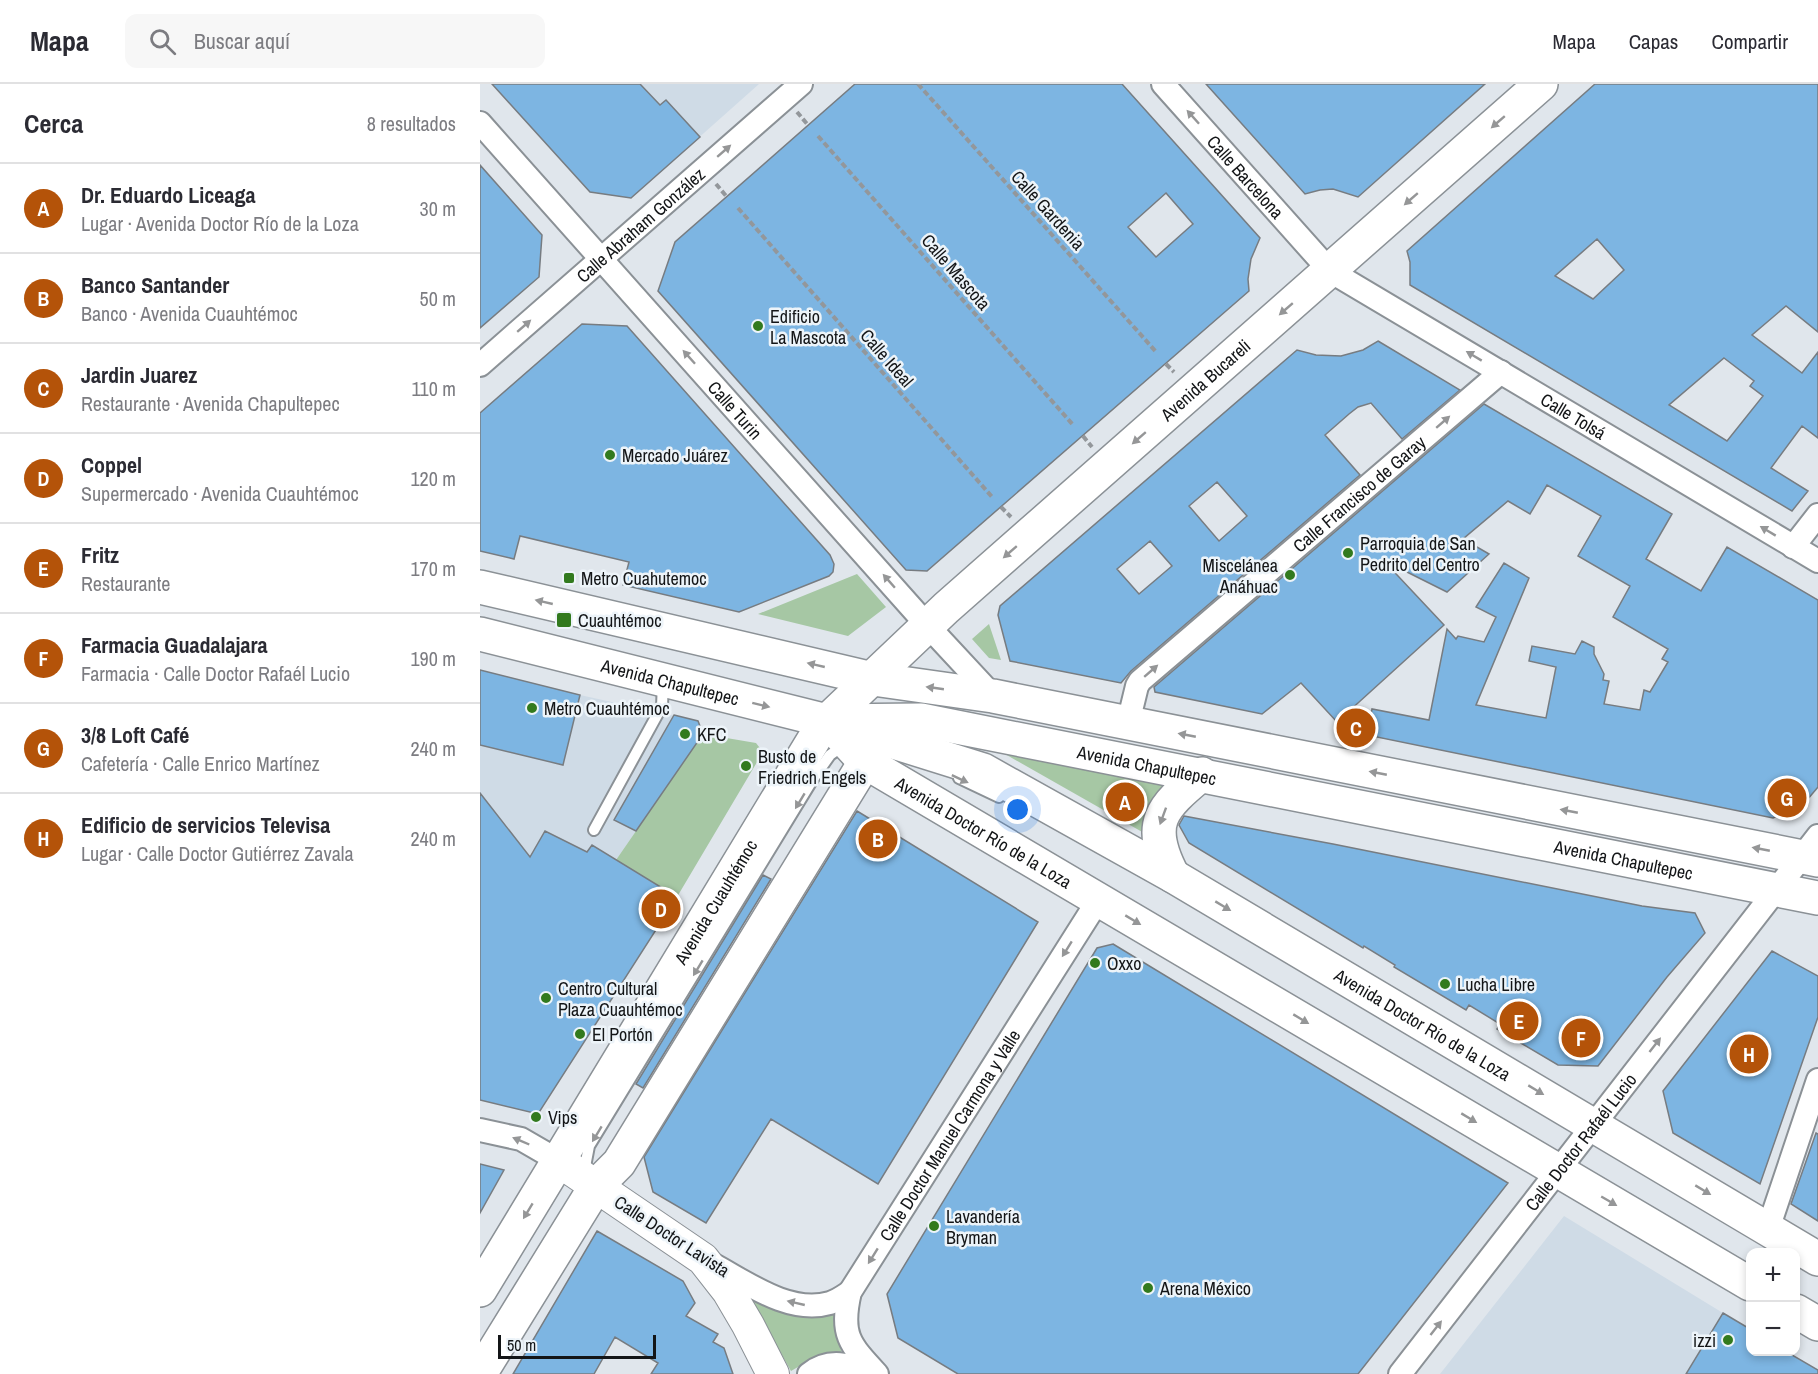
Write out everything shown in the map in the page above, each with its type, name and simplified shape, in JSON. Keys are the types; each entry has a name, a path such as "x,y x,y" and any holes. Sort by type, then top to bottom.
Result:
{"main road":[{"name":"Avenida Bucareli","path":"873,679 927,625 1541,84"},
{"name":"Avenida Chapultepec","path":"480,588 873,679 993,696 1813,851"},
{"name":"Avenida Chapultepec","path":"480,634 663,680 858,744 921,720 1192,782 1768,899 1818,921"},
{"name":"Avenida Cuauhtémoc","path":"480,1290 582,1176 619,1163 858,744 873,679"},
{"name":"Avenida Cuauhtémoc","path":"480,1374 582,1176 736,866 819,731 858,744"},
{"name":"Avenida Doctor Río de la Loza","path":"858,744 983,770 1173,876 1818,1259"},
{"name":"Avenida Doctor Río de la Loza","path":"858,744 1099,899 1746,1282"},
{"path":"1173,876 1164,859 1160,842 1160,824 1166,808 1192,782"},
{"name":"Avenida Chapultepec","path":"1768,899 1818,898"},
{"path":"1800,1313 1818,1324"}],"street":[{"name":"Calle Abraham González","path":"480,365 801,84"},
{"name":"Calle Barcelona","path":"1163,84 1329,271"},
{"name":"Calle Turin","path":"480,123 927,625 993,696"},
{"name":"Calle Tolsá","path":"1329,271 1818,561"},
{"name":"Calle Francisco de Garay","path":"1128,723 1140,681 1501,372"},
{"path":"1794,547 1818,515"},
{"name":"Calle Doctor Rafaél Lucio","path":"1400,1374 1768,899 1813,851"},
{"name":"Calle Doctor Manuel Carmona y Valle","path":"877,1374 852,1345 847,1334 845,1319 850,1292 1099,899"},
{"path":"1768,1229 1818,1080"},
{"path":"480,1130 521,1139 582,1176"},
{"name":"Calle Doctor Lavista","path":"582,1176 703,1259 774,1296 798,1305 818,1306 833,1302 850,1292"},
{"path":"703,1259 728,1291 772,1374"},
{"path":"808,1374 822,1366 843,1364 872,1374"}],"lane":[{"path":"594,830 662,706 663,680"},
{"path":"728,964 837,787 858,744 900,731 912,732"},
{"path":"948,736 1192,782"},
{"path":"951,775 1014,804"},
{"path":"1046,818 1173,876"},
{"path":"1768,899 1818,908"},
{"path":"709,995 721,975"}],"path":[{"name":"Calle Gardenia","path":"918,84 1157,353"},
{"name":"Calle Mascota","path":"818,136 1074,426"},
{"name":"Calle Ideal","path":"738,208 993,498"}],"shaded area":[{"path":"492,84 759,84 631,198 590,192"},
{"path":"480,670 698,721 703,734 616,860 677,897 538,1114 480,1100"},
{"path":"1564,1216 1723,1313 1686,1374 1440,1374"}],"green space":[{"path":"857,574 886,607 848,636 758,614"},
{"path":"989,624 1001,660 989,658 972,639"},
{"path":"703,734 756,743 763,752 677,897 616,860"},
{"path":"1005,754 1165,786 1144,833"},
{"path":"749,1297 782,1312 809,1316 839,1307 835,1329 842,1354 817,1356 791,1371"}],"building":[{"path":"492,84 640,84 660,105 666,100 700,137 631,198 590,192"},
{"name":"Edificio La Mascota","path":"855,84 1122,84 1260,238 1251,259 1249,291 927,571 906,570 658,291 675,242","holes":["1166,193 1193,224 1156,257 1128,227"]},
{"path":"1206,84 1485,84 1358,197 1333,189 1305,194"},
{"path":"1595,84 1818,84 1818,332 1786,306 1752,335 1802,373 1818,352 1818,438 1802,426 1771,468 1808,491 1792,511 1410,285 1410,262 1407,251","holes":["1597,239 1624,270 1593,299 1555,276","1724,358 1754,381 1750,386 1763,396 1727,441 1669,405"]},
{"path":"480,165 542,235 539,277 480,328"},
{"name":"Mercado Juárez","path":"582,324 627,326 830,555 834,564 833,572 829,576 739,612 623,585 629,562 520,536 514,559 480,551 480,413"},
{"path":"1378,341 1460,390 1402,439 1371,403 1358,407 1349,414 1325,435 1360,475 1131,671 1121,683 1010,661 998,615 1000,606 1297,350 1316,355 1341,356 1363,350","holes":["1217,482 1247,516 1219,541 1189,506","1150,541 1172,566 1139,594 1117,569"]},
{"path":"1484,404 1672,514 1646,559 1701,591 1727,547 1818,600 1818,787 1802,806 1773,818 1367,735 1372,709 1429,720 1447,629 1456,639 1458,636 1484,642 1496,617 1476,607 1504,563 1529,578 1476,705 1546,718 1556,667 1529,661 1532,646 1575,654 1582,641 1594,647 1594,654 1604,674 1603,680 1609,681 1604,704 1640,710 1644,690 1650,692 1668,662 1662,659 1668,649 1613,617 1630,586 1578,556 1601,516 1547,485 1530,514 1508,501 1463,539 1489,554 1447,592 1383,560 1444,625 1337,722 1301,683 1262,714 1155,692 1154,687"},
{"name":"Metro Cuauhtémoc","path":"480,670 580,695 563,765 480,745"},
{"path":"674,715 698,721 703,734 636,831 614,820"},
{"name":"Centro Cultural Plaza Cuauhtémoc","path":"480,793 530,857 545,831 587,852 592,845 677,897 538,1114 480,1100"},
{"path":"857,811 1038,922 878,1184 771,1119 706,1223 653,1192 644,1157"},
{"path":"1184,816 1642,906 1695,913 1705,933 1667,977 1598,1066 1558,1065 1497,1029 1500,1024 1469,1005 1466,1010 1394,967 1395,965 1364,946 1363,948 1189,843 1179,825"},
{"path":"763,875 771,879 643,1088 636,1084"},
{"path":"1113,944 1508,1183 1358,1374 958,1374 898,1338 887,1294 1097,948"},
{"path":"1772,951 1818,976 1818,1017 1760,1184 1673,1133 1663,1091"},
{"path":"1816,1133 1818,1134 1818,1221 1791,1204"},
{"path":"480,1164 504,1170 480,1213"},
{"path":"597,1231 683,1281 695,1303 686,1316 718,1334 713,1342 724,1348 733,1374 651,1374 658,1363 615,1337 594,1374 513,1374"},
{"name":"izzi","path":"1723,1313 1746,1327 1746,1356 1794,1356 1818,1370 1818,1374 1686,1374"}],"place":[{"name":"Edificio La Mascota","path":"758,326"},
{"name":"Mercado Juárez","path":"610,455"},
{"name":"Parroquia de San Pedrito del Centro","path":"1348,553"},
{"name":"Miscelánea Anáhuac","path":"1290,575"},
{"name":"Metro Cuahutemoc","path":"569,578"},
{"name":"Cuauhtémoc","path":"564,620"},
{"name":"Metro Cuauhtémoc","path":"532,708"},
{"name":"Jardin Juarez","path":"1356,728"},
{"name":"KFC","path":"685,734"},
{"name":"Busto de Friedrich Engels","path":"746,766"},
{"name":"3/8 Loft Café","path":"1787,798"},
{"name":"Dr. Eduardo Liceaga","path":"1125,802"},
{"name":"Banco Santander","path":"878,839"},
{"name":"Coppel","path":"661,909"},
{"name":"Oxxo","path":"1095,963"},
{"name":"Lucha Libre","path":"1445,984"},
{"name":"Centro Cultural Plaza Cuauhtémoc","path":"546,998"},
{"name":"Fritz","path":"1519,1021"},
{"name":"El Portón","path":"580,1034"},
{"name":"Farmacia Guadalajara","path":"1581,1038"},
{"name":"Edificio de servicios Televisa","path":"1749,1054"},
{"name":"Vips","path":"536,1117"},
{"name":"Lavandería Bryman","path":"934,1226"},
{"name":"Arena México","path":"1148,1288"},
{"name":"izzi","path":"1728,1340"}]}
